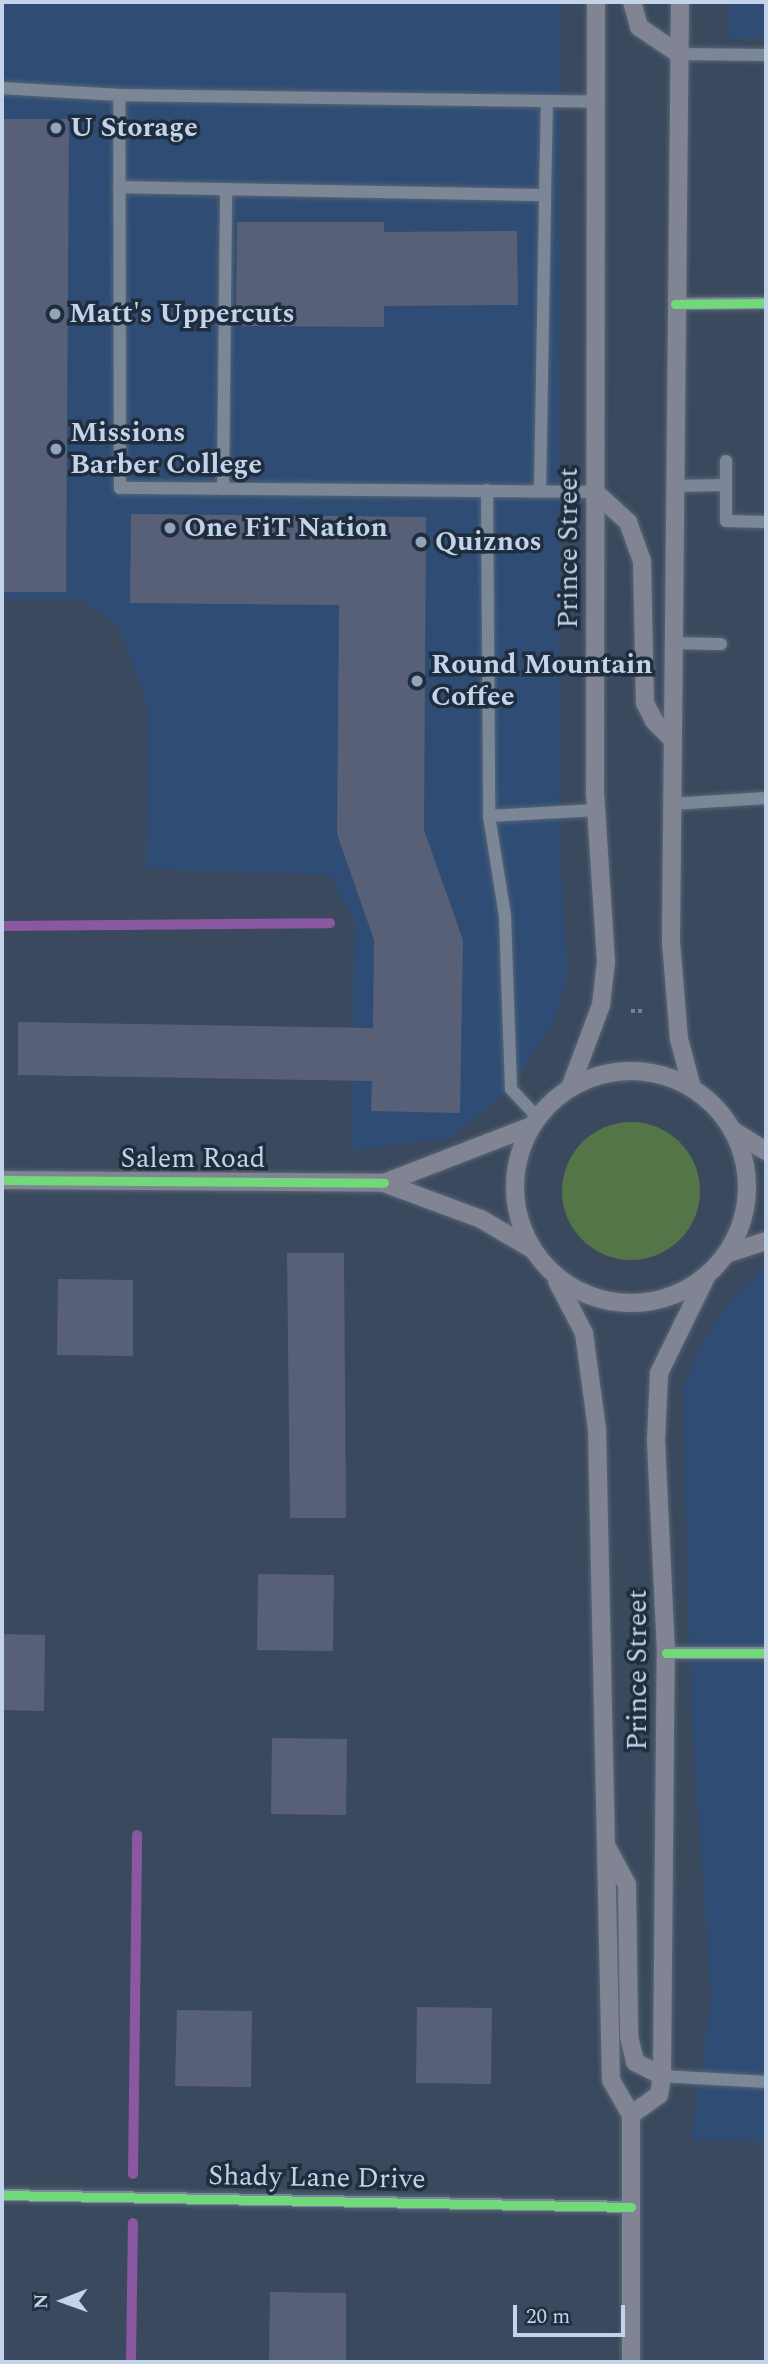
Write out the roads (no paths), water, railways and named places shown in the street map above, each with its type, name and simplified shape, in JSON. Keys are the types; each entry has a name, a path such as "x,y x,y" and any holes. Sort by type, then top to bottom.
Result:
{"main road":[{"name":"Prince Street","path":"570,1088 601,1004 606,962 596,810 596,2"},
{"path":"632,2 639,27 679,54"},
{"path":"680,2 673,486 672,984 692,1088"},
{"path":"595,492 628,522 642,561 645,703 654,721 672,739"},
{"path":"732,1130 746,1172 747,1194 737,1236 726,1254 707,1275 669,1297 636,1303 603,1300 557,1281 534,1251 523,1231 515,1189 519,1156 535,1122 570,1088 609,1072 631,1070 673,1078 708,1100 732,1130 766,1151"},
{"name":"Salem Road","path":"384,1183 535,1122"},
{"name":"Salem Road","path":"2,1180 384,1183 481,1219 534,1251"},
{"path":"726,1254 766,1241"},
{"name":"Prince Street","path":"631,2115 659,2095 662,2076 666,1653 656,1440 659,1373 707,1275"},
{"name":"Prince Street","path":"557,1281 584,1333 593,1374 611,2080 631,2115 631,2362"},
{"name":"Prince Street","path":"607,1845 627,1884 629,2036 635,2062 662,2076"}],"street":[{"path":"679,54 766,55"},
{"path":"2,88 119,95 597,102"},
{"path":"119,95 120,488 595,492"},
{"path":"540,491 547,101"},
{"path":"118,187 545,195"},
{"path":"223,489 226,190"},
{"path":"675,304 766,303"},
{"path":"726,461 726,521 766,522"},
{"path":"673,486 726,485"},
{"path":"487,491 488,816 505,916 511,1089 535,1122"},
{"path":"673,643 721,644"},
{"path":"671,804 766,798"},
{"path":"488,816 596,810"},
{"path":"666,1653 766,1653"},
{"path":"662,2076 766,2082"},
{"name":"Shady Lane Drive","path":"2,2195 631,2207"}],"waterway":[{"path":"2,926 330,923"},
{"path":"133,2174 137,1835"},
{"path":"131,2362 133,2223"}],"place":[{"name":"U Storage","path":"56,128"},
{"name":"Matt's Uppercuts","path":"55,314"},
{"name":"Missions Barber College","path":"56,449"},
{"name":"One FiT Nation","path":"170,528"},
{"name":"Quiznos","path":"421,542"},
{"name":"Round Mountain Coffee","path":"417,681"}]}
